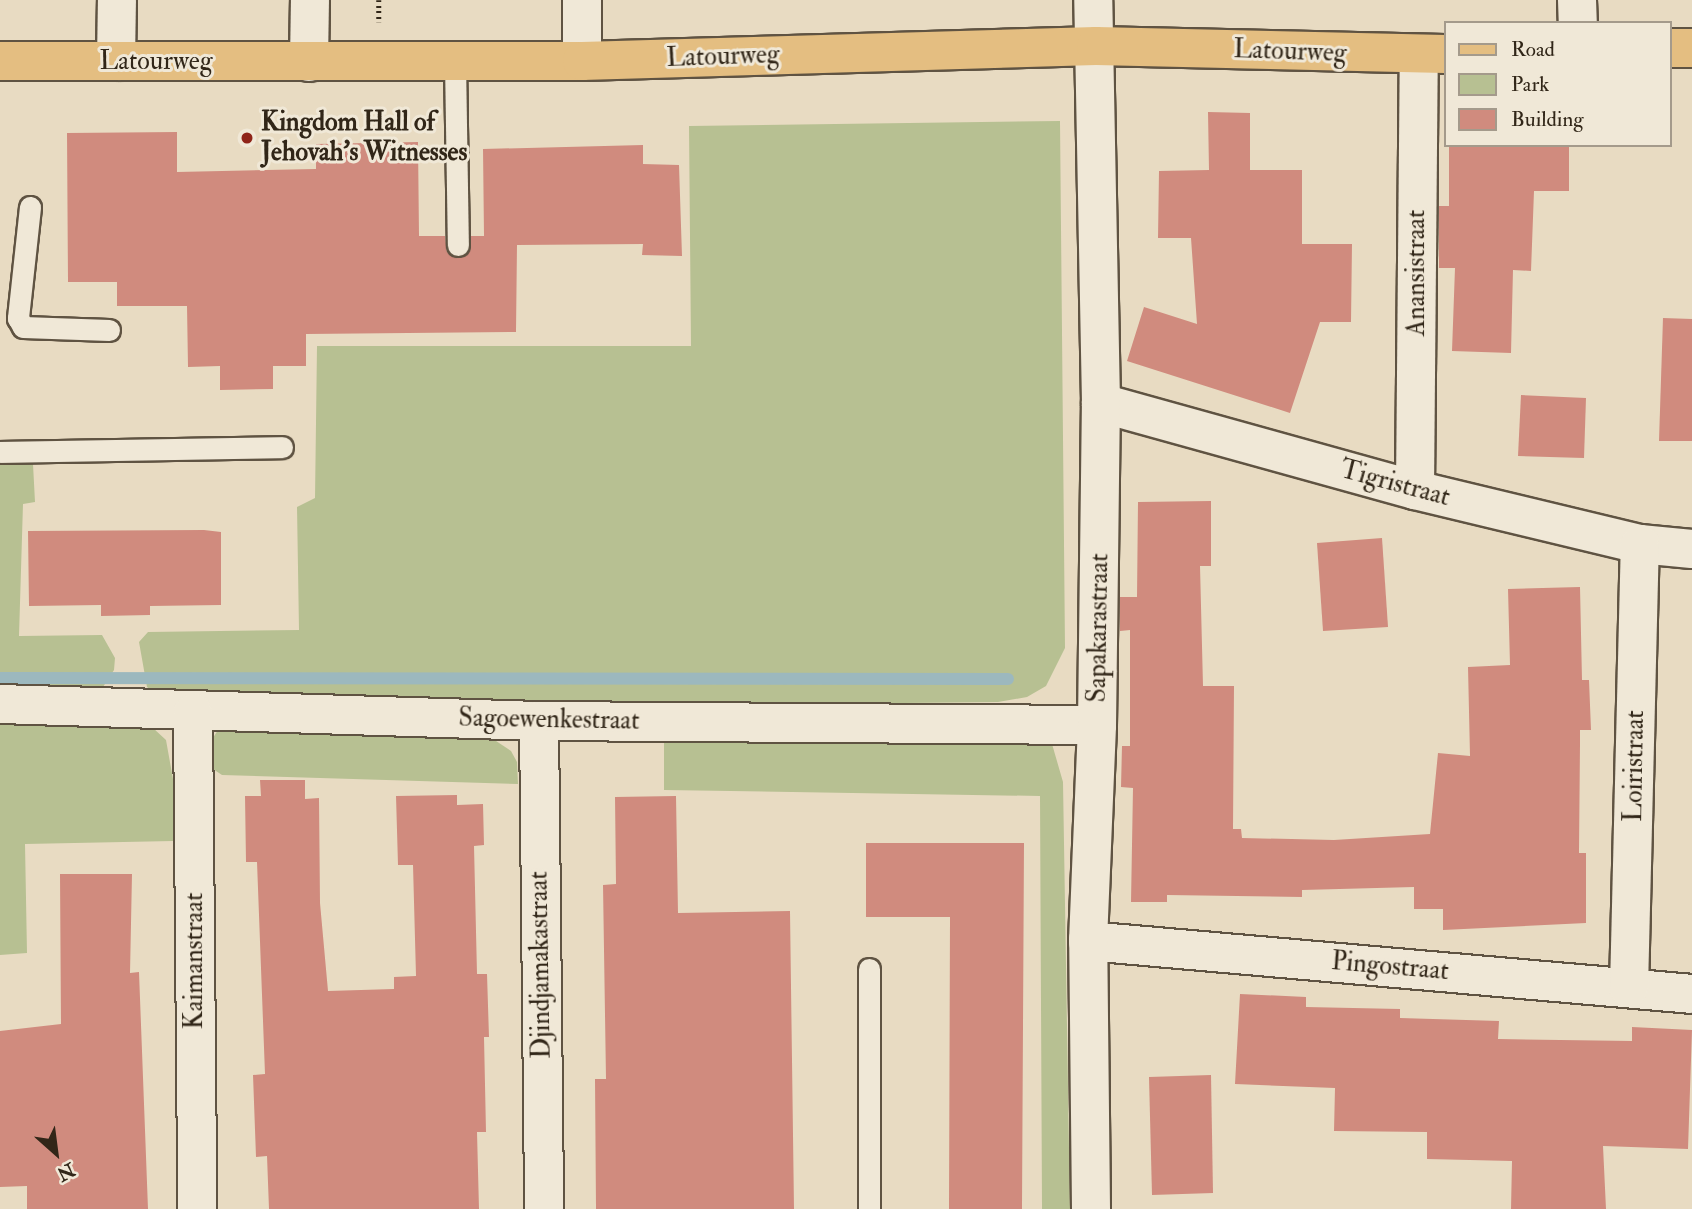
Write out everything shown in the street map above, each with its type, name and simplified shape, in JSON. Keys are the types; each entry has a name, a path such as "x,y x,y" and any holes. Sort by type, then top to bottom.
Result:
{"main road":[{"name":"Latourweg","path":"0,61 582,61 1096,46 1432,55"},
{"path":"1671,48 1692,48"}],"street":[{"path":"116,61 117,0"},
{"path":"309,62 310,0"},
{"path":"582,0 582,61"},
{"name":"Sapakarastraat","path":"1091,1209 1088,941 1097,725 1101,403 1093,0"},
{"path":"1577,0 1578,21"},
{"name":"Anansistraat","path":"1415,490 1432,55"},
{"name":"Tigristraat","path":"1101,403 1415,490 1640,544 1692,549"},
{"name":"Loiristraat","path":"1629,988 1640,544"},
{"name":"Sagoewenkestraat","path":"0,704 194,713 539,721 1097,725"},
{"name":"Kaimanstraat","path":"194,713 197,1209"},
{"name":"Djindjamakastraat","path":"539,721 544,1209"},
{"name":"Pingostraat","path":"1088,941 1692,994"}],"lane":[{"path":"455,61 458,245"},
{"path":"30,207 10,284 18,318 23,327 108,330"},
{"path":"0,452 282,447"},
{"path":"869,969 869,1209"}],"green space":[{"path":"1060,121 1065,648 1046,686 1027,697 998,702 542,707 155,694 147,687 139,642 148,632 299,630 297,507 315,498 317,346 691,346 689,126"},
{"path":"0,463 33,464 35,502 23,504 19,636 102,635 115,658 114,670 103,687 0,694"},
{"path":"0,720 153,728 166,740 173,779 173,841 25,844 27,953 0,955"},
{"path":"235,725 484,733 511,751 517,762 518,784 222,775 207,765 211,741 218,730"},
{"path":"664,734 1050,737 1063,782 1070,1209 1042,1209 1040,796 664,790"}],"building":[{"path":"1208,112 1250,113 1250,170 1302,170 1302,244 1352,244 1351,322 1320,322 1290,413 1127,361 1144,307 1197,324 1191,238 1158,238 1159,171 1209,170"},
{"path":"177,132 177,172 316,169 316,144 418,142 419,236 445,236 447,252 458,258 469,252 471,236 484,236 483,149 643,145 643,164 679,165 682,256 642,255 643,244 517,245 516,332 306,334 306,366 273,366 273,389 220,390 220,366 188,367 187,306 117,306 117,282 68,282 67,133"},
{"path":"1449,147 1569,147 1569,191 1534,191 1531,271 1513,270 1511,353 1452,351 1455,268 1439,268 1439,206 1449,206"},
{"path":"1663,318 1692,319 1692,441 1659,441"},
{"path":"1521,395 1586,398 1584,458 1518,456"},
{"path":"1211,501 1211,566 1200,566 1203,686 1234,686 1233,829 1241,829 1242,838 1334,840 1430,834 1438,753 1470,756 1468,667 1510,665 1508,589 1580,587 1582,680 1589,680 1591,730 1580,730 1579,853 1586,853 1586,923 1443,930 1443,909 1414,909 1414,887 1302,890 1302,897 1167,895 1167,902 1131,902 1133,788 1121,787 1122,746 1130,746 1130,630 1120,631 1120,597 1137,597 1138,502"},
{"path":"28,531 221,532 221,605 150,606 150,615 101,616 101,605 29,606"},
{"path":"1382,538 1388,627 1323,631 1317,543"},
{"path":"260,780 305,780 305,799 319,798 320,903 328,991 394,989 394,977 416,976 413,865 398,865 396,796 457,795 457,805 483,804 484,845 474,846 477,974 487,974 489,1037 484,1037 486,1132 477,1132 479,1209 269,1209 267,1156 256,1157 253,1075 265,1074 257,862 246,862 245,796 261,796"},
{"path":"676,796 678,913 790,911 794,1209 596,1209 595,1079 606,1079 603,885 616,884 615,797"},
{"path":"866,843 1024,843 1022,1209 949,1209 950,917 866,917"},
{"path":"60,874 132,874 130,973 139,972 148,1209 27,1209 27,1186 0,1187 0,1031 61,1024"},
{"path":"1240,994 1306,997 1306,1007 1400,1009 1400,1018 1499,1021 1498,1039 1632,1041 1632,1027 1692,1030 1688,1149 1603,1146 1606,1209 1511,1209 1512,1161 1427,1159 1427,1132 1334,1131 1335,1088 1235,1084"},
{"path":"1211,1075 1213,1193 1152,1195 1149,1077"}],"waterway":[{"path":"0,678 1008,679"}],"place":[{"name":"Kingdom Hall of Jehovah’s Witnesses","path":"247,138"}]}
